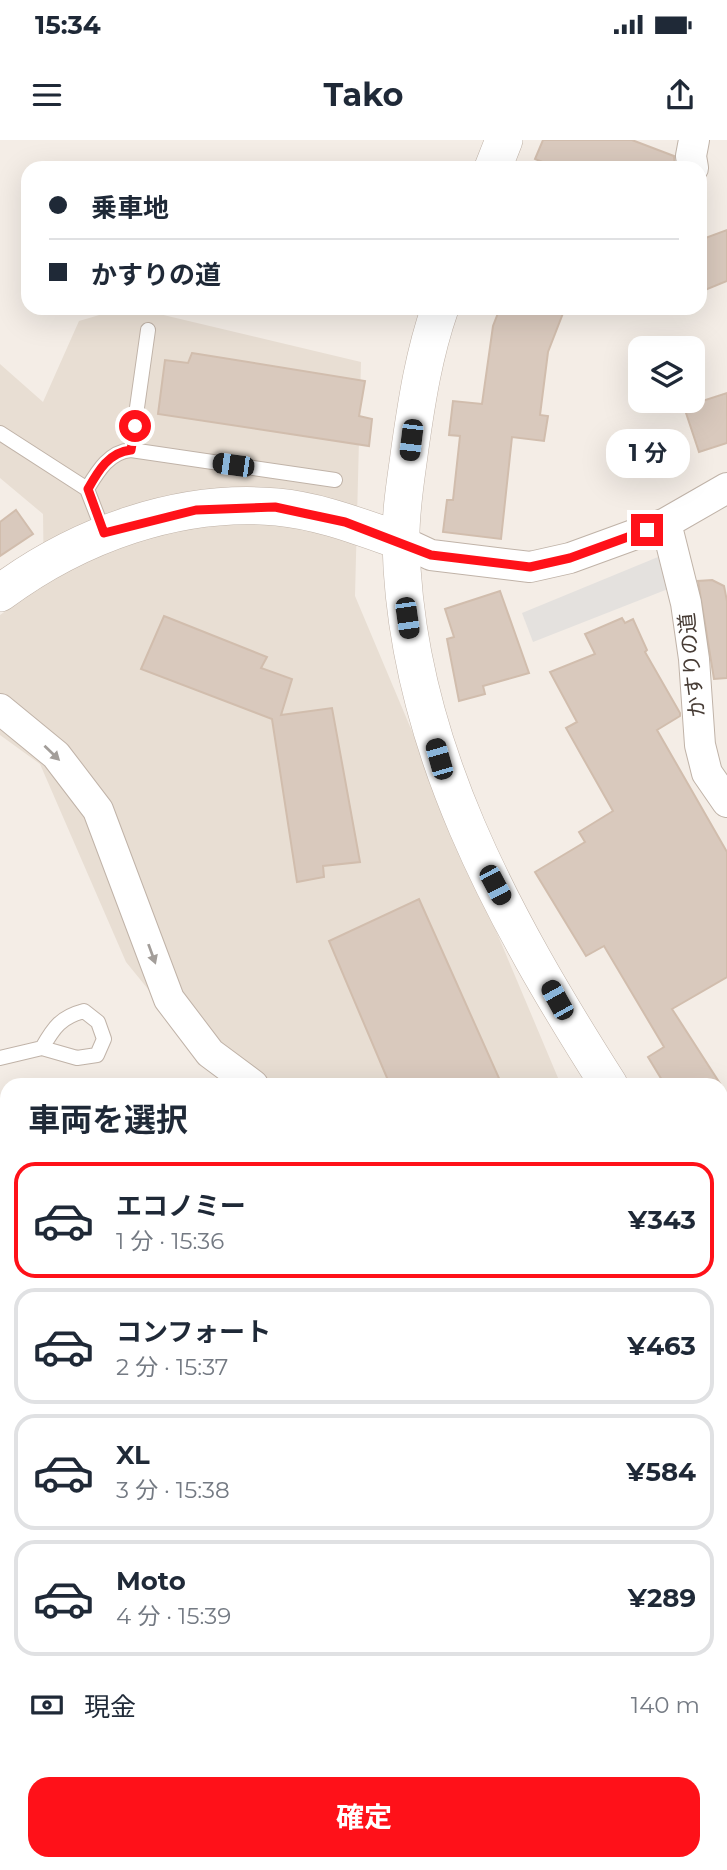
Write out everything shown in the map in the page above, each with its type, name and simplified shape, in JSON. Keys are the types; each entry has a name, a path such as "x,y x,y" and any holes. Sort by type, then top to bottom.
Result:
{"street":[{"path":"496,161 504,140"},
{"path":"693,161 694,140"},
{"path":"438,315 420,375 401,541 407,618 418,685 439,759 472,843 570,1024 605,1078"},
{"path":"0,593 20,578 104,533 196,510 275,507 324,516 401,541 431,555 530,567 570,558 666,523 727,488"},
{"name":"かすりの道","path":"666,523 686,603 694,659 700,745 707,773 727,802"},
{"path":"0,709 56,755 98,810 169,999 210,1053 244,1078"}],"lane":[{"path":"131,450 148,330"},
{"path":"0,433 88,489 104,533"},
{"path":"88,489 96,474 114,455 131,450 335,480"},
{"path":"0,1058 43,1048"}],"shaded area":[{"path":"99,315 163,315 361,362 355,596 558,1078 220,1078 126,962 40,764 0,735 0,615 44,584 43,514 0,478 0,364 43,402 79,321"},
{"path":"658,557 668,589 533,642 522,613"}],"building":[{"path":"543,140 632,140 674,156 674,161 540,161 535,159"},
{"path":"727,230 727,281 707,289 707,237"},
{"path":"497,315 562,315 548,352 540,415 548,416 544,441 512,437 501,539 443,532 447,500 453,500 460,436 449,435 453,401 482,404 493,326"},
{"path":"192,353 365,381 359,416 372,419 369,446 158,414 165,360 188,363"},
{"path":"727,393 727,443 699,452 686,413 705,413 705,400"},
{"path":"16,510 33,534 0,556 0,522"},
{"path":"712,580 724,586 727,601 727,678 714,679 698,581"},
{"path":"500,591 529,673 483,686 485,694 459,701 447,639 454,637 445,609"},
{"path":"164,616 267,657 261,668 292,679 281,715 332,708 360,862 323,866 324,877 297,882 272,719 141,669"},
{"path":"622,618 625,623 633,619 647,650 645,652 680,713 680,716 657,730 727,852 727,977 672,1009 716,1078 661,1078 648,1057 664,1047 604,946 586,956 535,872 585,842 579,832 613,811 566,728 577,722 550,672 595,654 585,634"},
{"path":"419,899 499,1078 387,1078 329,941"}],"route":[{"path":"135,426 131,450 114,455 104,464 88,489 104,533 150,519 196,510 275,507 345,522 401,541 431,555 530,567 570,558 647,530"}]}
